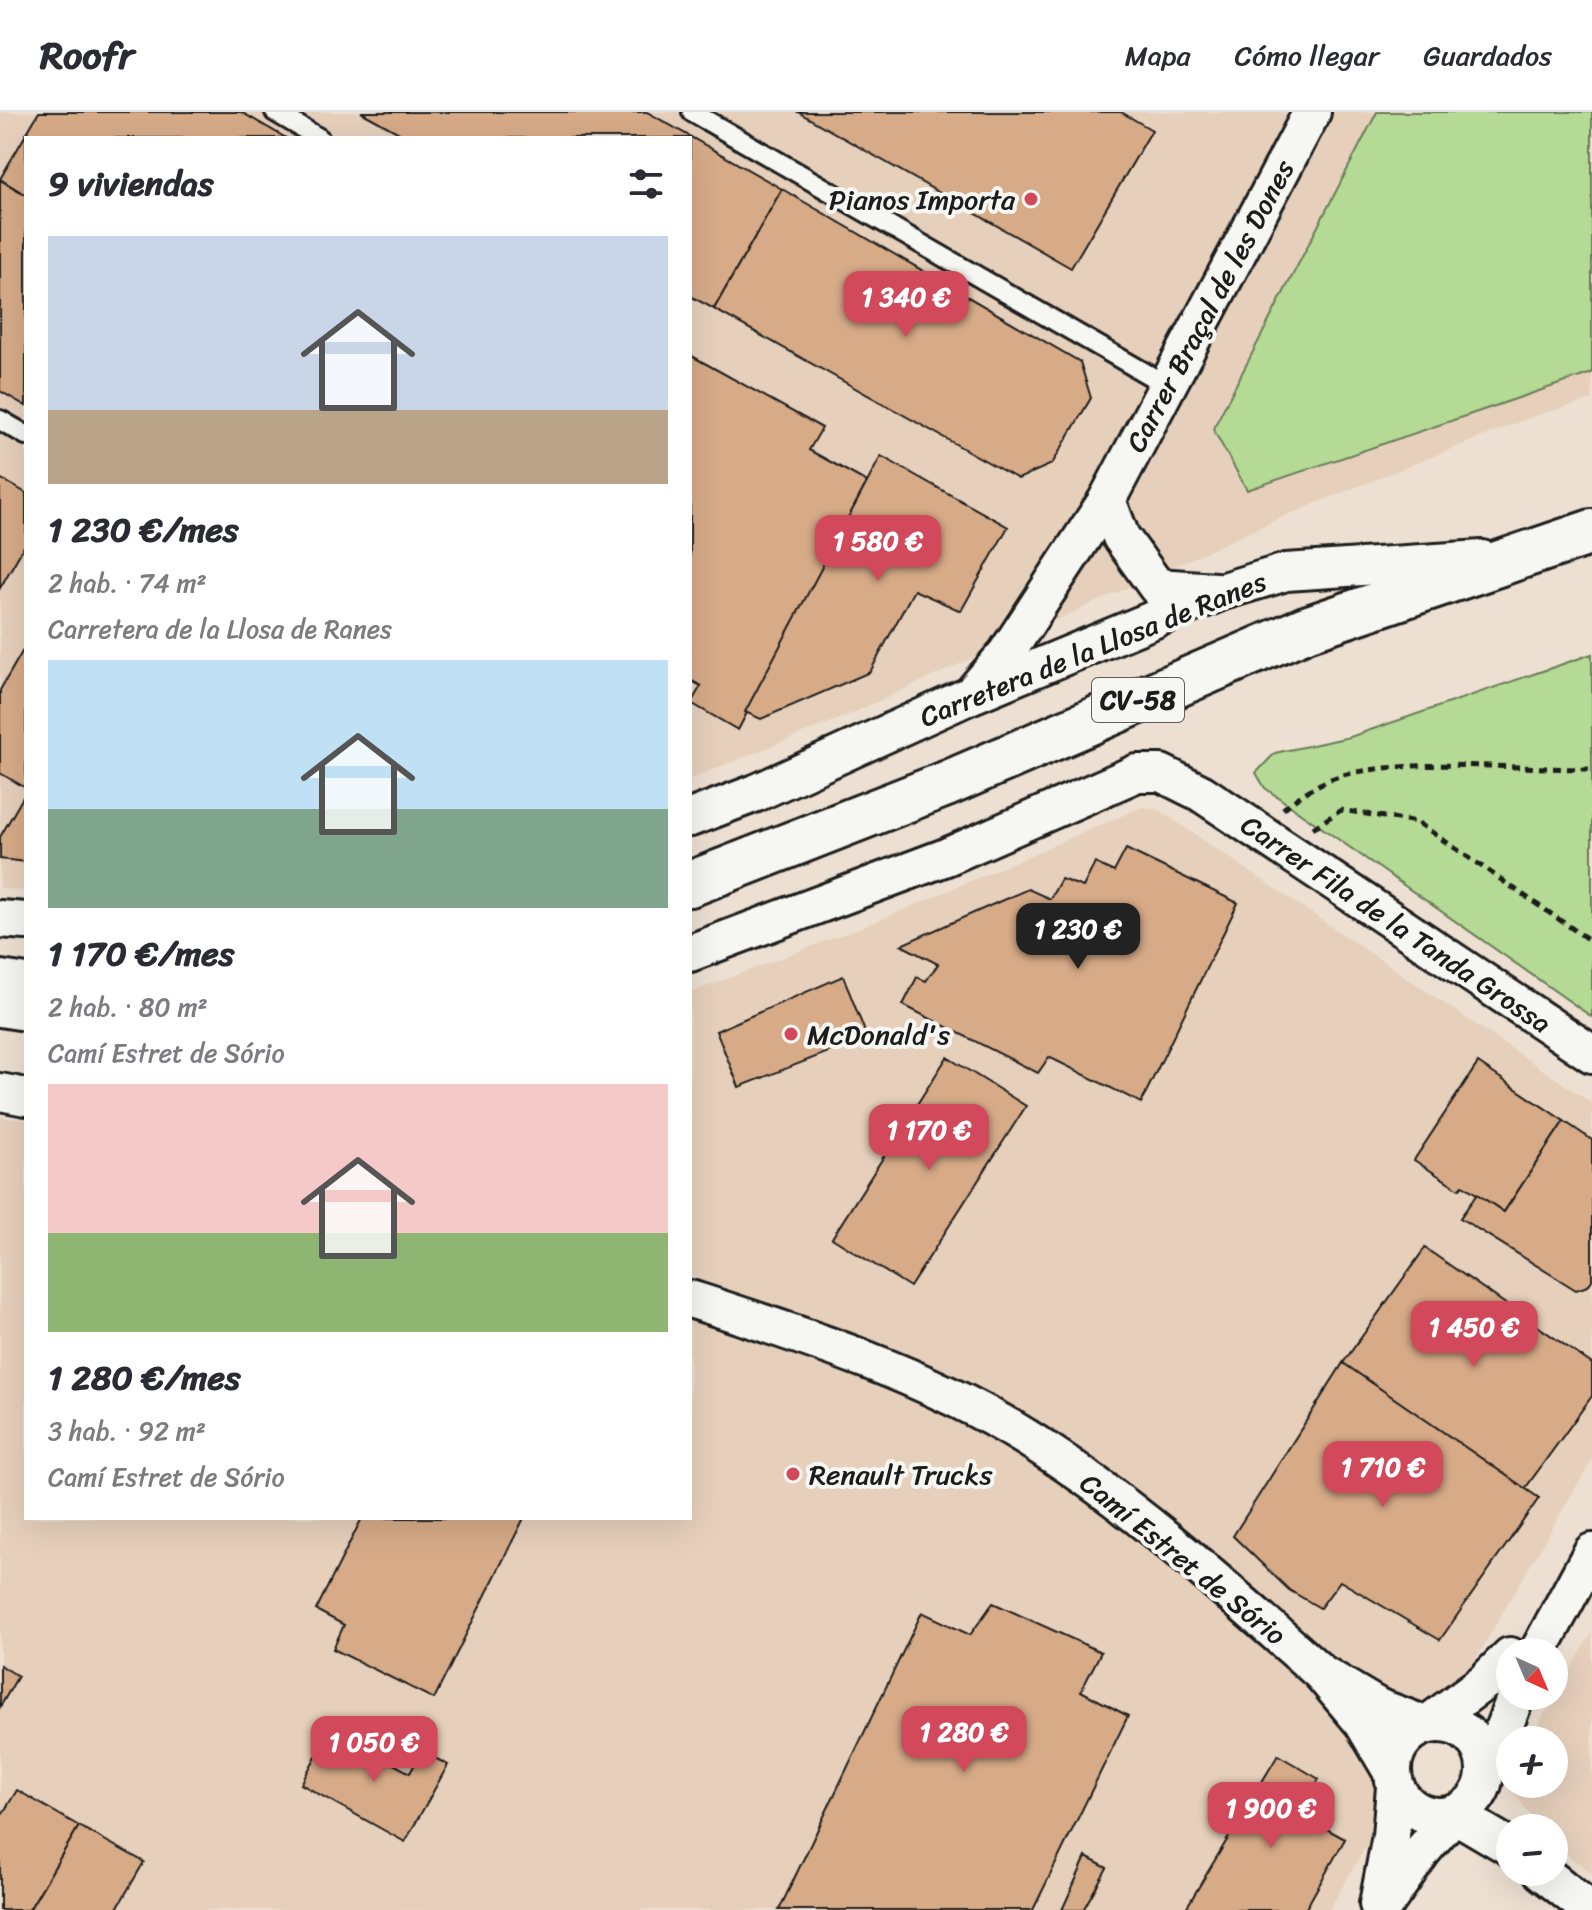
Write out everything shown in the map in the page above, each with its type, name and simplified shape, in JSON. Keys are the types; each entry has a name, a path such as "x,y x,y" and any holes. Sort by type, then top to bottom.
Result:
{"main road":[{"name":"CV-58","path":"692,883 946,784 1306,629 1592,532"},
{"path":"0,983 24,987"}],"street":[{"name":"Carrer Braçal de les Dones","path":"969,696 1006,654 1107,500 1312,112"},
{"path":"1107,500 1121,537 1157,587 1220,592"},
{"name":"Carretera de la Llosa de Ranes","path":"692,817 810,769 969,696 1220,592 1286,572 1515,557"},
{"name":"Carrer Fila de la Tanda Grossa","path":"692,952 946,857 1137,773 1161,773 1201,793 1592,1054"},
{"path":"0,919 24,921"},
{"path":"0,1008 24,1012"},
{"path":"0,1092 24,1097"},
{"name":"Camí Estret de Sório","path":"692,1300 906,1376 1025,1437 1156,1529 1321,1673 1363,1723 1394,1779"},
{"path":"1545,1638 1592,1552"},
{"path":"1528,1638 1559,1608"},
{"path":"1379,1910 1401,1743 1496,1670"},
{"name":"Camí Estret de Sório","path":"1321,1673 1378,1707 1426,1725"},
{"path":"1379,1910 1423,1850 1473,1793 1510,1710"},
{"path":"1394,1779 1413,1809 1440,1816 1473,1793 1484,1760 1469,1734 1456,1726 1426,1725"},
{"path":"1473,1793 1496,1826"},
{"path":"1560,1886 1590,1910"}],"lane":[{"path":"275,112 316,136"},
{"path":"692,112 1168,386"},
{"path":"0,420 24,434"}],"path":[{"path":"1273,843 1309,788 1346,774 1410,767 1592,769"},
{"path":"1273,843 1307,831 1341,810 1417,822 1592,942"}],"shaded area":[{"path":"0,112 1592,112 1592,400 1534,416 1287,515 844,717 692,778 692,136 24,136 24,891 0,888"},
{"path":"1142,807 1159,810 1592,1103 1592,1460 1329,1910 0,1910 0,1117 24,1120 24,1520 692,1520 692,992 887,917"},
{"path":"1592,1633 1592,1874 1568,1855 1568,1814 1530,1814 1518,1798 1568,1798 1568,1726 1537,1726 1547,1710 1568,1710 1568,1674"}],"green space":[{"path":"1377,112 1592,112 1592,373 1247,490 1213,429"},
{"path":"1592,654 1592,1017 1265,788 1256,773 1275,753 1350,737"}],"building":[{"path":"39,112 241,112 283,136 25,136"},
{"path":"361,112 647,112 689,136 404,136"},
{"name":"Pianos Importa","path":"798,112 1121,112 1152,130 1071,268"},
{"path":"24,138 24,194 0,179"},
{"path":"692,138 782,189 714,309 692,297"},
{"path":"0,180 24,194 24,405 0,391"},
{"path":"782,189 1080,362 1091,398 1052,464 1018,479 714,309"},
{"path":"692,356 822,428 809,450 867,482 738,730 692,704 701,686 692,681"},
{"path":"881,456 1008,527 961,611 914,590 870,672 761,719 745,712"},
{"path":"0,478 24,492 24,546 0,588"},
{"path":"24,648 24,787 0,773 0,690"},
{"path":"24,795 24,862 0,859 0,837"},
{"path":"1126,849 1238,903 1141,1103 1049,1057 1038,1073 903,1005 917,977 926,981 938,964 901,945 1028,889 1050,899 1061,879 1083,887 1095,863 1114,872"},
{"name":"McDonald's","path":"843,976 867,1037 739,1087 716,1031"},
{"path":"947,1057 1026,1106 910,1287 832,1238"},
{"path":"1478,1063 1564,1121 1504,1212 1463,1185 1459,1189 1414,1160"},
{"path":"1564,1121 1592,1140 1592,1280 1588,1286 1576,1290 1460,1218 1477,1194 1504,1212"},
{"path":"1425,1248 1592,1364 1592,1396 1524,1490 1343,1363"},
{"path":"1343,1363 1539,1498 1440,1640 1340,1581 1320,1608 1289,1590 1233,1536"},
{"path":"361,1520 523,1520 434,1699 333,1649 344,1625 316,1610"},
{"path":"993,1603 1101,1652 1081,1691 1128,1716 1033,1910 779,1910 922,1612 970,1635"},
{"path":"0,1665 18,1676 0,1707"},
{"path":"330,1730 410,1773 422,1751 448,1765 405,1842 301,1784"},
{"path":"1278,1755 1319,1779 1299,1814 1345,1839 1305,1910 1185,1910"},
{"path":"17,1790 79,1826 29,1910 0,1910 0,1818"},
{"path":"79,1826 144,1862 116,1910 29,1910"},
{"path":"1086,1857 1107,1868 1083,1910 1062,1910"}],"place":[{"name":"Pianos Importa","path":"1031,199"},
{"name":"McDonald's","path":"791,1034"},
{"name":"Renault Trucks","path":"793,1474"}]}
